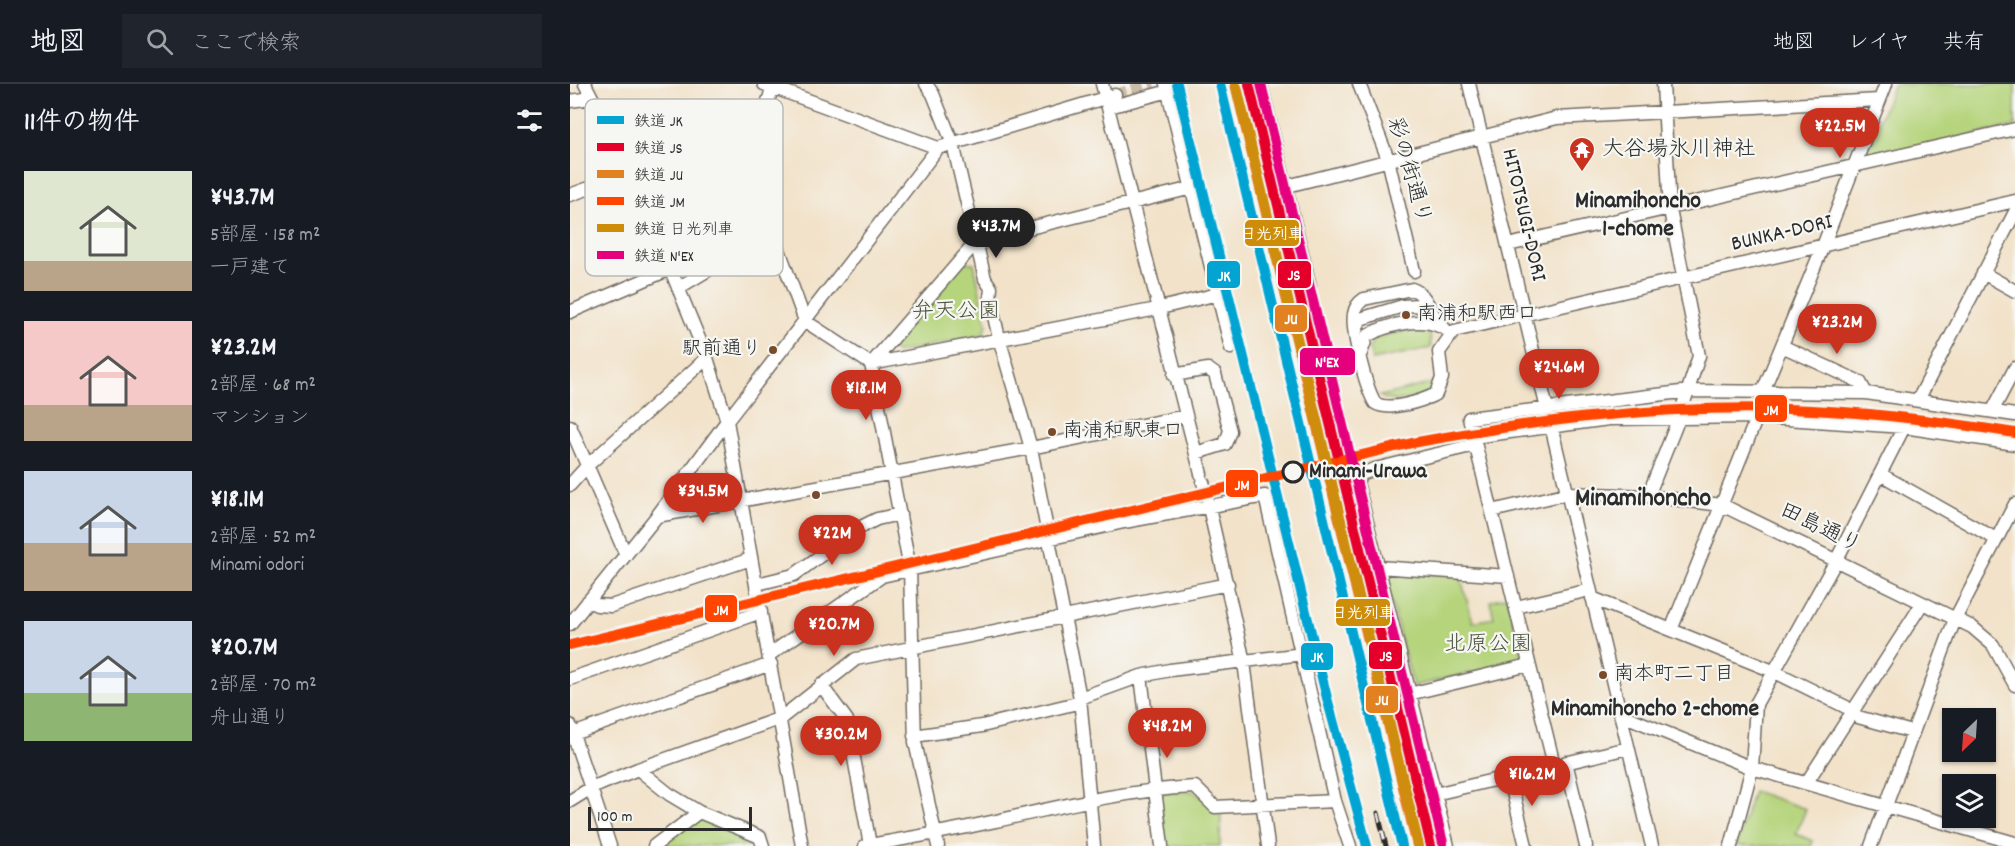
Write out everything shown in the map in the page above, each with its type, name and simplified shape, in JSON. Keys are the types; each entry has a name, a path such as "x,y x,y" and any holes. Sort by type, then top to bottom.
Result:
{"street":[{"path":"570,101 592,98 585,84"},
{"path":"926,84 933,94 953,144 985,279 991,288 990,299 999,338 1030,448 1080,698 1094,846"},
{"path":"1102,84 1110,100 1174,375 1228,584 1244,662 1268,846"},
{"path":"1261,84 1310,286"},
{"name":"彩の街通り","path":"1359,84 1388,159 1413,271"},
{"name":"HITOTSUGI-DORI","path":"1469,84 1652,846"},
{"path":"1648,496 1689,391 1699,356 1670,210 1663,84"},
{"path":"1763,391 1886,84"},
{"path":"770,85 938,148 1110,100 1168,87 1231,348"},
{"path":"1287,186 1557,118 1879,100"},
{"path":"1508,245 1670,210 2015,129"},
{"path":"570,624 657,516 727,421 938,148"},
{"path":"870,364 977,241 1192,188"},
{"path":"570,195 585,189"},
{"name":"BUNKA-DORI","path":"1450,330 2015,201"},
{"path":"1918,400 2015,212"},
{"path":"783,262 805,321 870,364 1159,308 1218,294"},
{"path":"1983,273 2015,291"},
{"path":"570,312 654,276"},
{"path":"673,276 706,357 727,421 802,846"},
{"path":"678,288 698,276"},
{"path":"1412,289 1423,295 1432,315 1450,330 1439,352 1442,378 1440,389 1429,397 1391,406 1378,405 1371,397 1355,333 1354,312 1358,303 1412,289"},
{"path":"1361,355 1362,345 1367,336 1380,330 1425,321 1450,330"},
{"path":"1782,346 1860,382 1866,393"},
{"path":"570,485 588,465 706,357"},
{"path":"870,364 910,569 914,736 937,840"},
{"path":"1993,410 2015,368"},
{"path":"1174,375 1208,369 1215,374 1230,431 1225,444 1196,453"},
{"path":"1554,765 1469,418 1545,406 1689,391 1866,393 2015,415"},
{"path":"657,516 1030,448 1185,416"},
{"path":"1671,630 1757,417"},
{"path":"1448,846 1357,482 1361,474 1474,441 1609,419 1757,417 1904,427 2015,444"},
{"path":"570,426 626,555"},
{"path":"1731,846 1752,768 1756,704 1837,559 1904,427"},
{"path":"1880,474 1996,539"},
{"path":"610,846 571,729 770,659 882,576 1048,540 1206,492 1265,496 1335,801 1350,846"},
{"name":"田島通り","path":"1492,511 1569,493 1648,496 1722,505 1837,559 1922,604 1972,627 1994,645 2015,685"},
{"path":"1871,846 1955,620 2015,504"},
{"path":"757,584 794,574 857,529 877,519 900,514"},
{"path":"588,601 597,605 611,606 752,559"},
{"path":"1378,567 1508,576"},
{"path":"570,801 591,788 638,769 781,718 856,659 1228,584"},
{"path":"1516,607 1591,594 1671,630 1773,671 1851,712 1912,732"},
{"path":"1807,782 1922,604"},
{"path":"570,679 761,612"},
{"path":"914,736 982,726 1077,702 1080,698 1141,676 1170,670 1303,654"},
{"path":"1409,694 1529,665"},
{"path":"1141,676 1162,846"},
{"path":"821,685 847,720 867,845 937,840 1090,800 1155,789 1195,787 1215,807 1263,807 1335,801"},
{"path":"1620,714 1752,768 1886,804 2015,843"},
{"path":"1435,794 1628,748"},
{"path":"1566,762 1586,846"},
{"path":"638,769 669,794 699,813 760,837 763,846"},
{"path":"1509,776 1526,846"},
{"path":"654,846 699,813"}],"green space":[{"path":"1894,84 2015,84 2015,126 1868,158 1865,155"},
{"name":"弁天公園","path":"962,262 974,263 987,326 982,335 896,353 892,346"},
{"path":"1416,328 1430,331 1431,348 1372,360 1369,347 1375,338"},
{"path":"1437,382 1433,388 1420,397 1394,400 1380,396"},
{"name":"北原公園","path":"1384,573 1460,575 1473,622 1494,618 1490,601 1507,596 1523,661 1413,686"},
{"path":"1192,791 1221,811 1220,846 1165,846 1159,797 1164,792"},
{"path":"1753,791 1806,809 1796,834 1813,841 1811,846 1736,846"},
{"path":"699,812 760,837 763,846 654,846"}],"tunnel":[{"path":"1115,95 1154,84"}],"railway":[{"path":"1378,813 1386,846"}],"rail line":[{"name":"JK","path":"1177,84 1327,698 1367,846"},
{"name":"JK","path":"1220,84 1402,846"},
{"name":"JU","path":"1235,84 1417,846"},
{"name":"JS","path":"1249,84 1431,846"},
{"name":"N'EX","path":"1261,84 1443,843"},
{"name":"日光列車","path":"1237,87 1419,846"},
{"name":"JM","path":"570,645 1412,443 1506,427 1646,412 1741,408 1874,414 2015,433"}],"place":[{"name":"大谷場氷川神社","path":"1582,173"},
{"name":"南浦和駅西口","path":"1406,315"},
{"name":"駅前通り","path":"773,350"},
{"name":"南浦和駅東口","path":"1052,432"},
{"name":"Minami-Urawa","path":"1293,472"},
{"name":"南本町二丁目","path":"1603,675"}],"district":[{"name":"Minamihoncho 1-chome","path":"1638,216"},
{"name":"Minamihoncho","path":"1643,499"},
{"name":"Minamihoncho 2-chome","path":"1655,710"}]}
